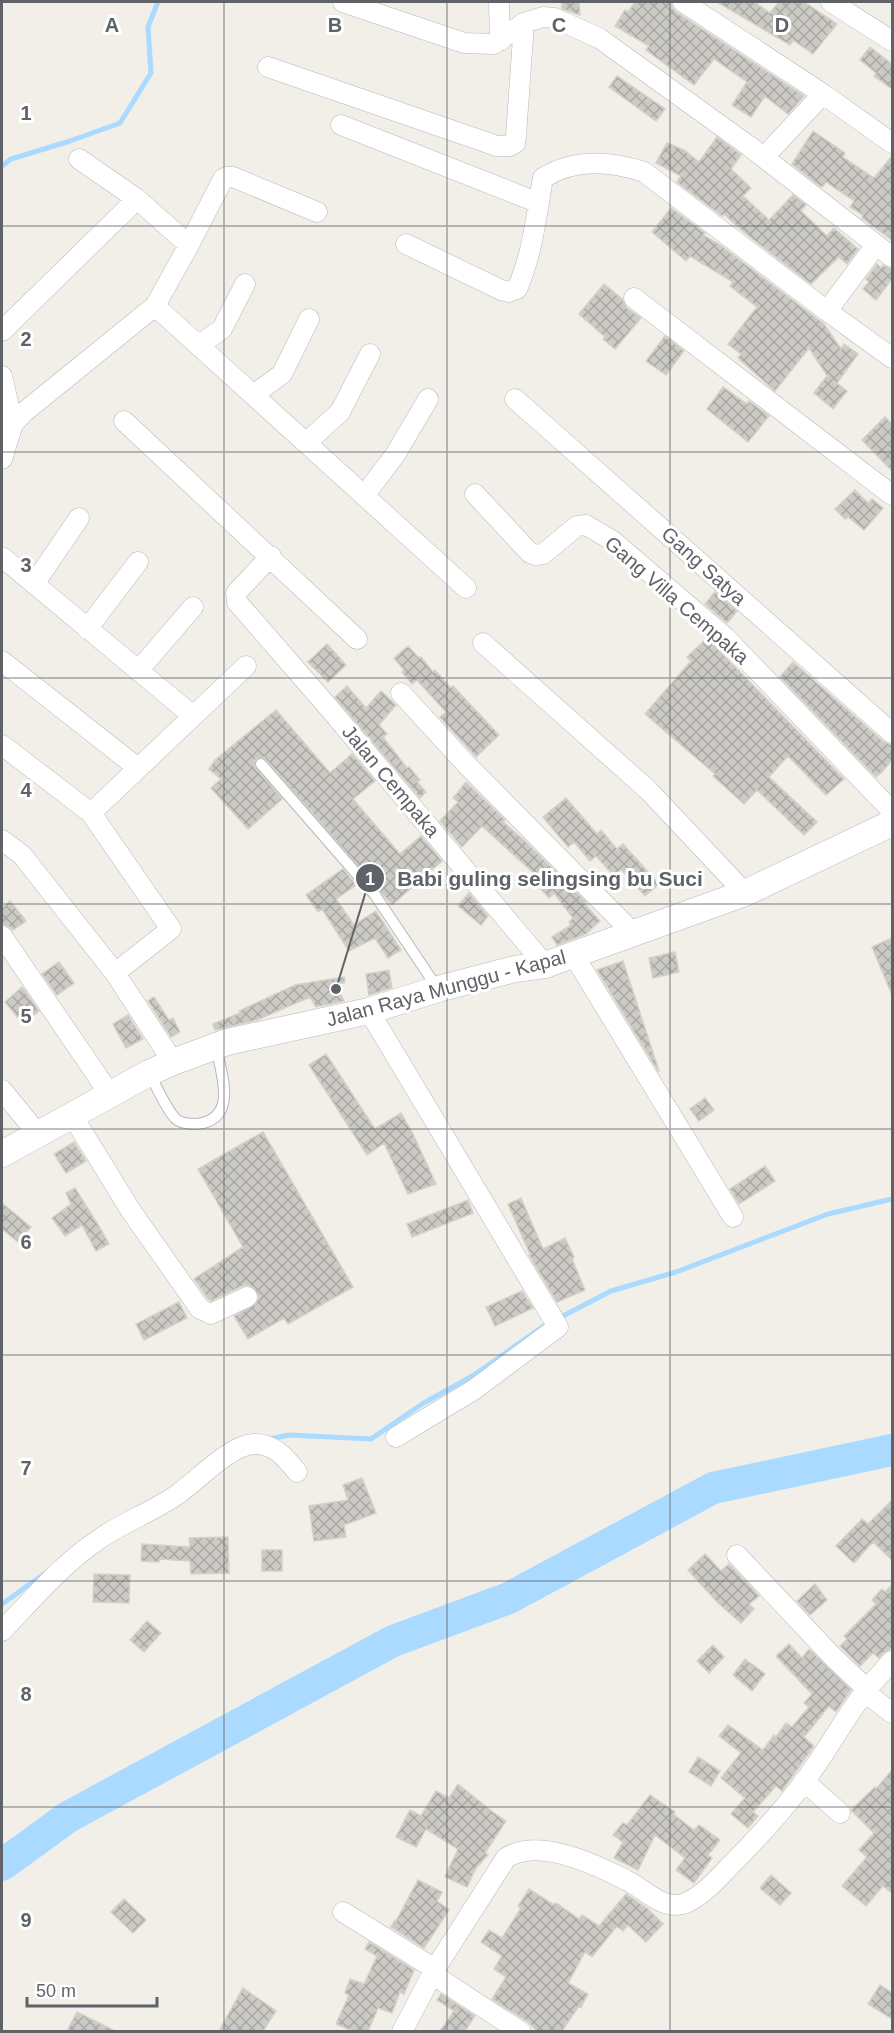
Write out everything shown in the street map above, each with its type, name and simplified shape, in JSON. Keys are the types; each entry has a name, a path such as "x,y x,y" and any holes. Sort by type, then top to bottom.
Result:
{"street":[{"path":"344,2 464,43 488,45 500,41 524,22 554,18 599,38 764,157 884,251 826,310"},
{"path":"499,2 500,41"},
{"path":"684,2 892,142"},
{"path":"831,2 892,41"},
{"path":"268,67 497,146 510,146 515,142 516,136 524,22"},
{"path":"764,157 823,94"},
{"path":"341,125 539,203"},
{"path":"79,159 137,200 189,245"},
{"path":"406,244 510,292 517,289 527,266 535,235 543,178 578,164 618,164 644,172 892,357"},
{"path":"2,459 13,424 23,413 156,306 223,179 233,177 318,212"},
{"path":"2,331 137,200"},
{"path":"199,345 222,330 245,284"},
{"path":"634,298 892,495"},
{"path":"156,306 466,588"},
{"path":"253,395 282,374 309,320"},
{"path":"306,443 340,412 370,354"},
{"path":"2,376 13,424"},
{"path":"364,496 395,455 428,399"},
{"name":"Gang Satya","path":"515,399 892,733"},
{"path":"124,421 271,556 357,639"},
{"name":"Gang Villa Cempaka","path":"475,494 530,553 543,554 577,526 586,525 613,541 726,638 892,811"},
{"path":"34,584 78,518"},
{"name":"Jalan Cempaka","path":"271,556 236,593 237,602 337,717 545,965"},
{"path":"2,557 192,716"},
{"path":"87,629 138,562"},
{"path":"138,671 193,607"},
{"path":"483,643 648,790 745,893"},
{"path":"2,662 138,768"},
{"path":"91,813 246,666"},
{"path":"401,693 465,763 633,933"},
{"path":"2,745 91,813 171,929 116,973"},
{"name":"Jalan Raya Munggu - Kapal","path":"2,1154 109,1093 173,1062 216,1046 369,1011 438,989 515,969 545,965 745,893 892,823"},
{"path":"2,840 22,855 116,973 173,1062"},
{"path":"2,936 109,1093"},
{"path":"573,954 733,1217"},
{"path":"369,1011 558,1327 476,1389 396,1437"},
{"path":"2,1090 37,1133"},
{"path":"72,1115 131,1211 200,1309 211,1314 247,1297"},
{"path":"2,1631 51,1580 97,1540 169,1500 209,1468 244,1446 258,1444 274,1448 283,1454 297,1472"},
{"path":"737,1556 834,1658 892,1713"},
{"path":"402,2031 433,1972 496,1870 506,1858 514,1853 534,1851 558,1853 584,1861 628,1881 660,1901 681,1905 705,1891 762,1834 804,1781 866,1690 892,1661"},
{"path":"804,1781 840,1813"},
{"path":"343,1912 521,2031"}],"lane":[{"path":"261,764 375,895 438,989"},
{"path":"149,1073 175,1119 186,1124 198,1124 212,1119 223,1107 225,1096 216,1046"}],"building":[{"path":"562,2 579,2 580,15 562,9"},
{"path":"635,2 671,2 676,12 804,96 788,114 765,96 751,117 732,105 747,82 714,59 694,85 646,50 649,46 615,26 625,10 628,12"},
{"path":"717,2 754,2 770,13 779,2 804,2 837,24 813,54 793,40 790,45"},
{"path":"870,47 892,64 892,89 874,76 876,73 860,60"},
{"path":"617,76 665,109 656,121 609,87"},
{"path":"813,131 845,153 843,157 874,178 892,156 892,240 850,207 854,201 826,182 822,187 820,186 792,164"},
{"path":"717,137 741,155 731,169 751,188 743,196 769,220 793,195 806,205 801,211 827,236 834,228 858,249 847,264 839,257 811,284 724,214 722,216 677,182 681,176 656,163 667,143 684,150 699,162"},
{"path":"671,208 705,233 703,235 720,245 824,324 841,349 844,344 858,354 837,383 847,391 833,409 814,393 828,377 809,348 775,391 738,358 741,354 728,344 757,307 730,286 733,282 690,256 686,261 652,232"},
{"path":"877,264 881,268 883,265 892,269 892,279 876,300 863,289 869,282 866,279"},
{"path":"604,284 622,299 627,308 641,318 615,349 579,314"},
{"path":"665,336 684,351 666,375 646,361"},
{"path":"723,387 747,404 749,401 769,416 748,442 707,409"},
{"path":"885,417 892,424 892,471 862,440"},
{"path":"855,490 868,503 872,499 883,508 864,530 848,517 845,519 835,509"},
{"path":"715,592 737,611 727,623 705,604"},
{"path":"707,638 844,779 826,795 788,756 769,777 817,822 804,835 757,790 744,804 713,776 715,774 645,714 691,661 687,657"},
{"path":"327,644 346,665 328,682 308,662"},
{"path":"408,646 451,688 453,686 499,735 476,757 440,717 446,712 417,680 412,684 402,672 404,670 394,658"},
{"path":"793,662 884,742 892,745 892,760 876,777 780,677"},
{"path":"347,686 366,708 381,691 396,705 379,725 387,734 383,737 407,768 409,767 420,780 417,782 426,792 420,798 335,697"},
{"path":"276,710 330,773 352,754 375,781 353,799 400,854 421,836 442,861 392,905 264,757 256,759 254,766 282,799 248,829 211,788 221,779 209,769 215,760"},
{"path":"466,782 505,820 503,822 586,902 584,903 600,921 586,934 557,945 552,937 571,925 569,922 573,918 554,893 549,898 533,880 537,876 482,826 462,847 440,821 458,802 453,798"},
{"path":"566,798 597,834 601,830 617,849 623,844 659,884 645,896 621,869 614,876 596,856 590,861 574,842 568,847 543,817"},
{"path":"343,869 356,885 336,899 354,925 376,911 401,950 388,958 375,938 349,951 322,909 318,912 306,895"},
{"path":"469,893 488,916 481,925 458,906"},
{"path":"10,901 26,921 13,930 2,924 2,908"},
{"path":"892,938 892,995 872,947"},
{"path":"675,952 679,972 653,978 649,958"},
{"path":"623,961 659,1071 597,970"},
{"path":"59,962 74,983 57,995 42,974"},
{"path":"389,970 392,988 369,995 366,974"},
{"path":"344,977 345,982 330,988 331,990 337,987 344,1001 316,1007 310,997 257,1020 215,1030 213,1024 295,985"},
{"path":"22,987 39,1011 23,1024 5,1002"},
{"path":"154,997 169,1020 173,1018 180,1032 171,1037 148,1001"},
{"path":"128,1015 143,1039 126,1048 113,1024"},
{"path":"326,1054 375,1129 401,1113 436,1184 408,1194 384,1143 367,1155 309,1065"},
{"path":"705,1098 714,1110 699,1121 690,1109"},
{"path":"263,1132 353,1287 288,1324 284,1318 248,1339 234,1316 256,1304 259,1297 254,1288 249,1285 242,1286 211,1301 194,1279 243,1247 198,1169"},
{"path":"74,1142 86,1161 66,1173 54,1154"},
{"path":"765,1166 775,1181 739,1204 730,1189"},
{"path":"75,1188 109,1244 96,1251 82,1225 65,1236 52,1218 71,1204 66,1193"},
{"path":"521,1198 543,1249 565,1238 585,1290 557,1302 529,1255 508,1204"},
{"path":"468,1200 473,1213 412,1237 407,1224"},
{"path":"2,1203 31,1227 18,1242 2,1229"},
{"path":"522,1291 533,1308 495,1326 486,1307"},
{"path":"179,1302 187,1318 144,1340 136,1324"},
{"path":"362,1478 376,1513 344,1525 346,1537 314,1541 309,1506 348,1500 343,1485"},
{"path":"892,1500 892,1560 873,1542 854,1563 836,1546 862,1519 868,1524"},
{"path":"228,1537 229,1573 191,1574 190,1561 159,1559 159,1562 141,1561 142,1544 190,1547 189,1538"},
{"path":"262,1550 282,1550 282,1571 262,1571"},
{"path":"705,1554 721,1571 729,1564 759,1596 749,1604 754,1609 741,1623 718,1603 688,1570"},
{"path":"94,1574 130,1575 129,1603 93,1602"},
{"path":"815,1584 827,1600 810,1615 797,1601"},
{"path":"892,1585 892,1648 879,1658 873,1653 860,1666 840,1646 847,1639 844,1636 876,1604 872,1600 882,1589 885,1592"},
{"path":"147,1621 161,1633 144,1652 130,1640"},
{"path":"789,1644 802,1658 809,1649 851,1690 836,1712 829,1706 804,1737 814,1746 782,1791 776,1786 753,1812 758,1816 748,1828 731,1814 745,1798 721,1778 741,1753 719,1736 728,1725 763,1750 786,1723 792,1727 809,1707 804,1703 812,1694 776,1656"},
{"path":"713,1645 724,1657 709,1673 697,1661"},
{"path":"745,1659 765,1674 752,1691 733,1675"},
{"path":"698,1757 720,1771 711,1786 689,1772"},
{"path":"892,1770 892,1893 883,1886 866,1906 842,1886 867,1857 859,1850 874,1833 851,1810 875,1787 876,1789"},
{"path":"458,1784 506,1821 485,1853 488,1855 476,1868 467,1887 445,1877 458,1849 426,1829 416,1847 396,1837 410,1810 421,1816 436,1791 449,1798"},
{"path":"650,1795 675,1812 673,1814 694,1830 699,1825 720,1840 708,1855 712,1858 694,1883 676,1870 685,1858 655,1835 638,1870 614,1858 623,1842 613,1835 623,1823 627,1825"},
{"path":"771,1875 791,1893 780,1905 760,1888"},
{"path":"418,1880 442,1892 437,1901 449,1910 424,1948 391,1927"},
{"path":"529,1889 554,1905 556,1903 579,1919 582,1915 599,1926 626,1894 648,1909 663,1924 646,1942 628,1925 623,1931 617,1926 592,1957 585,1952 568,1983 588,1994 562,2031 537,2031 528,2022 492,1999 506,1977 494,1969 502,1956 481,1942 489,1930 502,1938 521,1908 518,1906"},
{"path":"124,1899 146,1920 133,1933 111,1912"},
{"path":"369,1942 414,1970 404,1994 400,1992 392,2013 378,2008 368,2031 353,2031 336,2024 349,1995 345,1993 350,1979 364,1984 377,1956 365,1949"},
{"path":"880,1985 892,1993 892,2019 868,2004"},
{"path":"243,1988 276,2011 263,2031 219,2031"},
{"path":"441,1994 475,2016 465,2031 440,2031 454,2011 437,2000"},
{"path":"77,2012 115,2031 67,2031"}],"waterway":[{"path":"2,166 11,159 120,123 151,73 148,27 158,2"},
{"path":"557,1319 611,1291 676,1272 828,1214 892,1199"},
{"path":"269,1439 289,1435 371,1439 422,1404 474,1375 548,1323"},
{"path":"2,1865 68,1817 393,1641 509,1598 713,1488 892,1450"},
{"path":"2,1604 44,1574"}],"place":[{"name":"Babi guling selingsing bu Suci","path":"336,989"}]}
